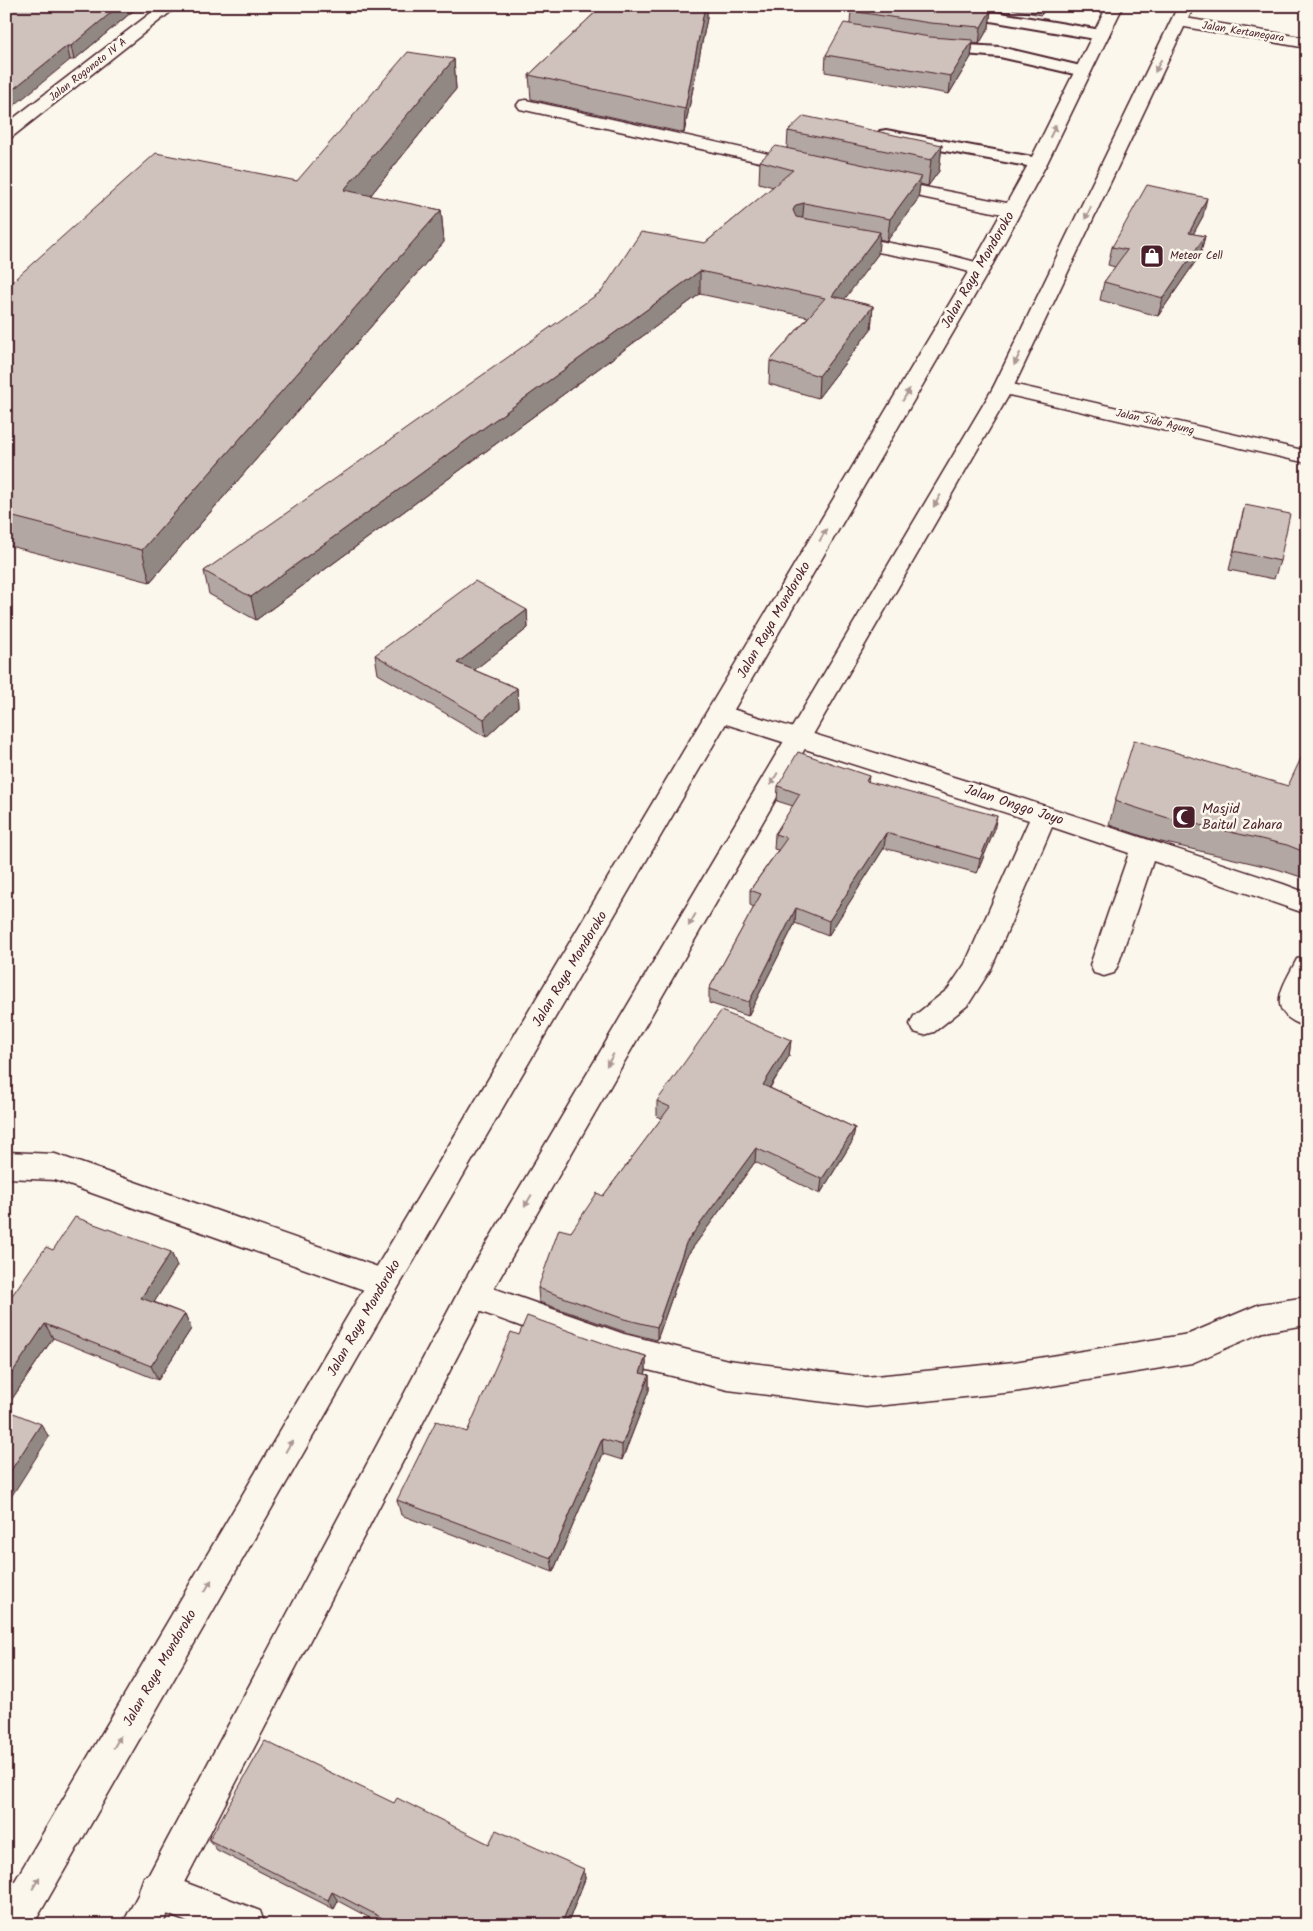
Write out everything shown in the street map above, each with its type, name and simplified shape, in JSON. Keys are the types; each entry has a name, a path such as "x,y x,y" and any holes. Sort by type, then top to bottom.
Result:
{"main road":[{"name":"Jalan Rogonoto IV A","path":"6,133 170,6"},
{"name":"Jalan Raya Mondoroko","path":"12,1913 980,268 1038,162 1114,6"},
{"name":"Jalan Kertanegara","path":"1183,14 1307,43"},
{"path":"141,1925 474,1295 1003,388 1183,14"},
{"path":"526,104 818,170"},
{"path":"866,181 1012,210"},
{"path":"821,236 938,258 980,268"},
{"name":"Jalan Sido Agung","path":"1003,388 1307,457"},
{"name":"Jalan Onggo Joyo","path":"719,713 1044,815 1274,891 1307,904"},
{"path":"924,1024 958,997 977,969 1044,815"},
{"path":"1104,965 1144,848"},
{"path":"1307,967 1293,995 1293,1005 1307,1016"},
{"path":"6,1164 54,1167 384,1283"},
{"path":"474,1295 624,1349 728,1375 866,1392 1014,1377 1192,1348 1260,1318 1307,1311"},
{"path":"158,1891 246,1925"}],"lane":[{"path":"932,6 1100,35"},
{"path":"919,46 1000,52 1083,71"},
{"path":"868,132 1038,162"}],"building":[{"path":"6,6 119,6 71,46 67,46 6,95"},
{"path":"602,6 705,6 685,109 529,75"},
{"path":"853,6 967,6 991,10 981,27 930,23 851,11"},
{"path":"844,23 930,37 973,40 951,76 826,55"},
{"path":"408,52 454,59 344,190 441,210 142,550 6,515 6,287 156,153 297,181"},
{"path":"804,116 942,145 931,160 788,131"},
{"path":"776,146 921,177 890,219 804,203 796,205 793,210 796,217 880,232 832,296 873,306 819,376 770,361 825,298 700,271 251,597 204,571 602,291 641,232 705,243 793,170 760,161"},
{"path":"1147,185 1207,198 1189,233 1205,236 1163,298 1104,282 1127,250 1112,247"},
{"path":"1245,505 1290,514 1280,561 1234,551"},
{"path":"475,581 527,610 457,663 517,688 484,719 375,655"},
{"path":"1134,740 1288,786 1302,756 1307,758 1307,853 1287,845 1165,817 1115,801"},
{"path":"798,752 869,776 866,781 997,816 980,859 886,833 829,921 796,908 749,1002 709,989 761,894 750,890 787,838 775,834 800,794 778,786"},
{"path":"721,1011 791,1040 763,1085 855,1128 822,1179 756,1148 686,1243 657,1327 624,1319 538,1288 559,1229 571,1232 597,1193 603,1196 670,1107 657,1101"},
{"path":"75,1217 171,1252 141,1298 185,1314 151,1366 45,1324 6,1382 6,1304 46,1247 53,1250"},
{"path":"527,1316 623,1350 646,1356 640,1373 649,1375 622,1445 602,1439 551,1558 397,1500 436,1421 467,1432 511,1332 519,1335"},
{"path":"6,1410 41,1424 6,1478"},
{"path":"265,1741 394,1803 397,1798 489,1844 496,1830 584,1869 561,1925 396,1925 332,1892 328,1900 209,1840"}],"place":[{"name":"Meteor Cell","path":"1152,256"},
{"name":"Masjid Baitul Zahara","path":"1184,817"}]}
